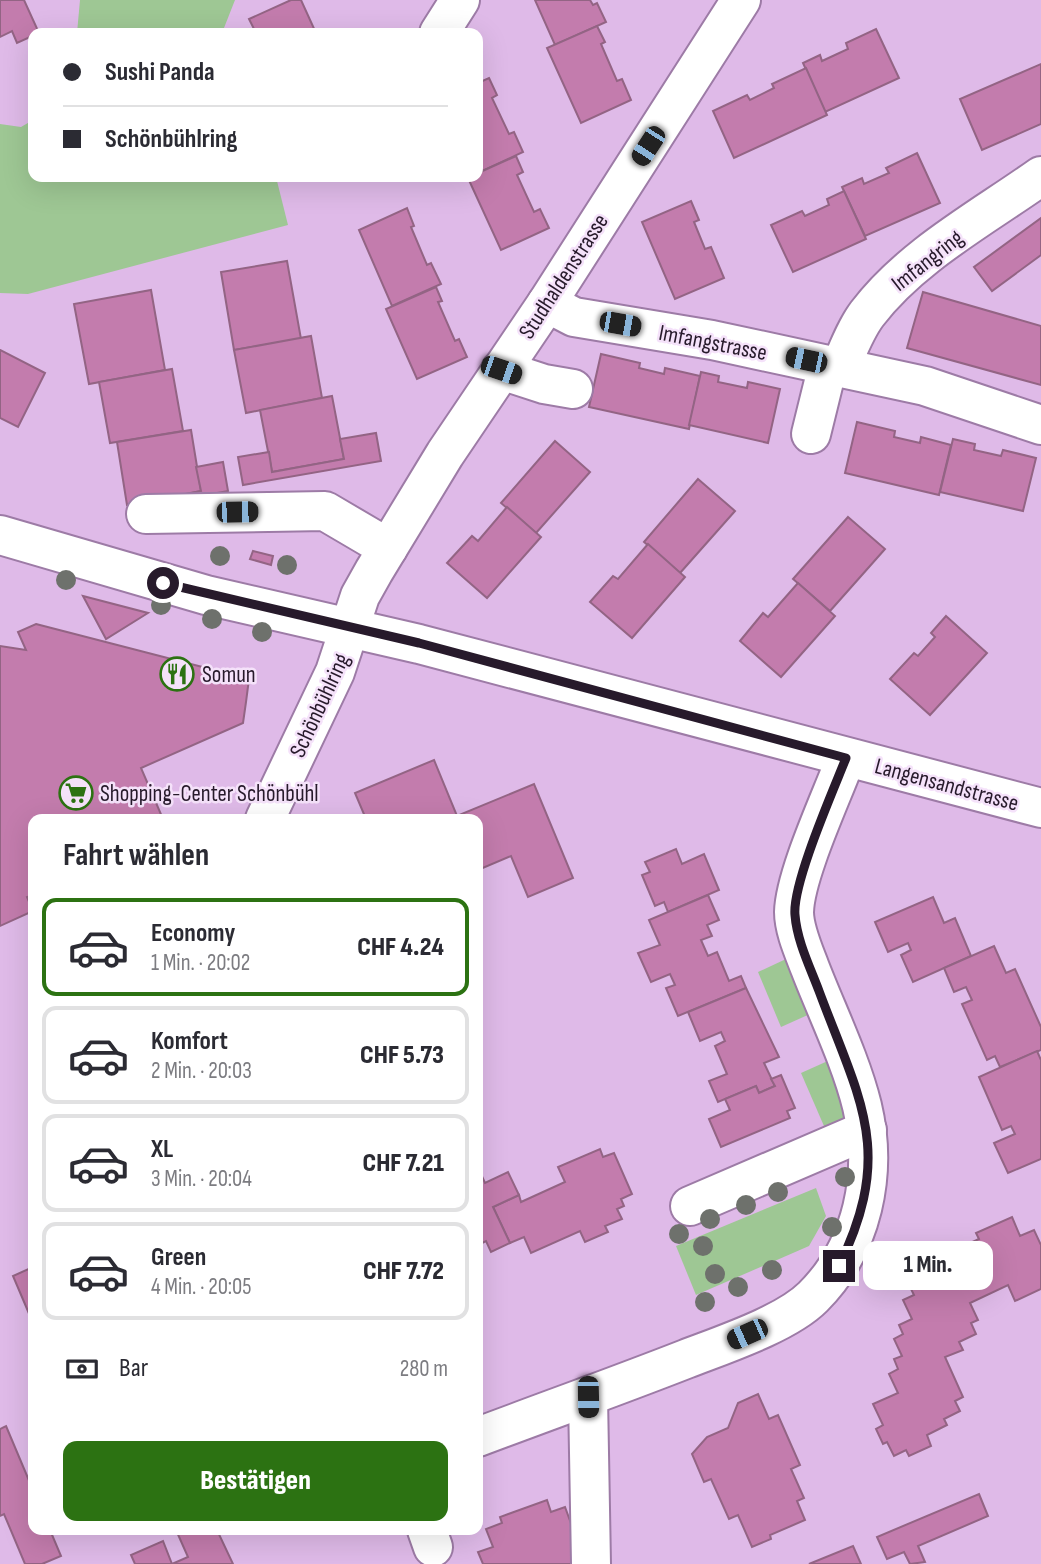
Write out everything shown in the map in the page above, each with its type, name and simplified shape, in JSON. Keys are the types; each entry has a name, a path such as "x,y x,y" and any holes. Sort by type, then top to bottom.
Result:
{"street":[{"path":"442,28 460,0"},
{"name":"Studhaldenstrasse","path":"352,629 360,596 444,454 547,303 741,0"},
{"name":"Imfangring","path":"811,434 834,366 865,316 886,292 923,260 1041,176"},
{"name":"Imfangstrasse","path":"547,303 574,317 712,340 925,386 1041,425"},
{"path":"501,370 573,389"},
{"path":"146,514 325,511 388,548"},
{"name":"Langensandstrasse","path":"0,536 132,575 419,643 1041,808"},
{"name":"Schönbühlring","path":"267,814 335,672 352,629"},
{"path":"483,1435 588,1397 769,1324 812,1298 839,1266 853,1236 868,1183 870,1149 862,1103 802,947 794,913 802,875 846,758"},
{"path":"690,1206 867,1130"},
{"path":"588,1397 591,1564"}],"green space":[{"path":"80,0 235,0 224,28 77,28"},
{"path":"28,123 28,182 277,182 288,225 28,294 0,293 0,124 21,127"},
{"path":"786,959 810,1014 781,1027 758,972"},
{"path":"830,1060 847,1118 827,1133 801,1073"},
{"path":"816,1188 826,1216 809,1246 696,1295 676,1246"}],"building":[{"path":"0,0 24,0 37,28 28,28 28,38 17,43 12,31 0,37"},
{"path":"291,0 301,0 314,28 254,28 249,19"},
{"path":"535,0 590,0 593,5 597,3 606,22 555,45"},
{"path":"597,26 605,42 601,44 617,81 622,79 631,100 581,123 547,48"},
{"path":"876,29 899,78 825,112 803,63 820,55 822,61 848,49 846,43"},
{"path":"1041,64 1041,124 982,150 960,99"},
{"path":"806,68 827,115 734,158 713,111 747,95 750,100 774,88 772,84"},
{"path":"489,78 497,95 492,98 509,134 514,132 523,152 483,171 483,81"},
{"path":"917,153 940,203 865,236 842,187 862,178 864,184 889,173 886,168"},
{"path":"516,156 523,172 517,175 534,212 540,209 549,228 501,250 470,182 483,182 483,171"},
{"path":"844,191 866,239 793,272 771,225 802,211 805,216 829,205 827,199"},
{"path":"691,201 699,220 694,222 705,249 711,247 724,278 675,299 642,222"},
{"path":"407,208 414,226 411,227 427,265 431,263 441,284 392,306 359,230"},
{"path":"1041,218 1041,255 992,291 974,267"},
{"path":"287,261 301,339 234,350 221,272"},
{"path":"436,287 442,301 438,302 455,341 459,339 467,357 417,379 386,309"},
{"path":"151,290 165,370 89,384 74,304"},
{"path":"923,292 1041,326 1041,385 907,348"},
{"path":"311,336 322,398 246,413 234,350"},
{"path":"0,350 45,373 18,427 0,418"},
{"path":"601,354 640,363 639,368 664,374 665,368 700,376 689,429 589,407"},
{"path":"172,369 183,431 110,443 99,382"},
{"path":"701,372 719,376 718,382 747,388 748,382 780,389 768,443 689,425"},
{"path":"332,396 344,459 272,472 260,410"},
{"path":"857,422 895,431 894,437 920,443 921,437 951,445 939,495 845,473"},
{"path":"191,430 201,491 127,505 117,442"},
{"path":"376,433 381,461 243,485 238,457 269,452 272,472 344,459 340,439"},
{"path":"953,439 975,444 974,450 1001,456 1003,450 1036,458 1023,511 940,492"},
{"path":"555,441 590,472 536,533 501,503"},
{"path":"223,462 228,491 141,507 138,504 201,491 196,467"},
{"path":"698,479 735,511 680,573 644,542"},
{"path":"507,507 541,537 487,598 447,563 472,536 478,541"},
{"path":"848,517 885,549 830,611 793,579"},
{"path":"648,544 685,577 632,638 590,602 613,576 618,579"},
{"path":"253,551 273,556 271,565 250,559"},
{"path":"798,583 835,616 781,677 740,641 763,613 768,617"},
{"path":"83,596 148,613 106,639"},
{"path":"946,616 987,653 930,715 890,679 914,653 918,656 935,637 931,633"},
{"name":"Shopping-Center Schönbühl","path":"36,624 249,679 243,723 141,768 161,814 28,814 28,913 0,926 0,646 26,650 18,632"},
{"path":"434,760 456,814 364,814 355,793"},
{"path":"534,784 573,878 528,897 511,856 483,868 483,814 462,814"},
{"path":"676,849 682,864 704,854 719,890 668,912 664,902 655,906 642,875 650,872 645,862"},
{"path":"708,895 719,920 707,925 712,936 701,940 708,956 717,952 729,981 741,976 746,988 678,1016 666,988 675,985 670,974 651,982 638,953 660,945 649,920"},
{"path":"933,897 944,923 955,918 971,956 913,982 901,955 911,950 908,943 888,952 875,922"},
{"path":"994,946 1006,973 1015,969 1041,1027 1041,1050 1000,1067 995,1056 987,1060 962,1004 972,1000 966,987 954,992 944,968"},
{"path":"746,988 779,1057 764,1063 775,1086 759,1093 756,1086 718,1102 709,1081 727,1074 715,1046 725,1041 721,1032 700,1041 688,1012"},
{"path":"1037,1051 1041,1060 1041,1159 1008,1173 994,1143 1015,1134 1011,1126 1002,1130 979,1077"},
{"path":"781,1075 795,1108 787,1111 790,1118 721,1147 709,1119 730,1110 725,1099 756,1086 759,1093 775,1086 771,1079"},
{"path":"600,1149 603,1157 614,1153 632,1194 621,1199 624,1206 617,1209 622,1219 605,1226 608,1232 585,1242 580,1231 531,1253 524,1237 510,1243 493,1207 519,1195 521,1202 565,1182 558,1167"},
{"path":"508,1172 519,1195 493,1207 510,1243 491,1252 486,1241 483,1242 483,1179 485,1183"},
{"path":"1012,1217 1020,1236 1034,1230 1041,1245 1041,1289 1015,1301 1008,1285 970,1303 978,1320 971,1323 976,1334 959,1342 963,1350 945,1357 963,1397 955,1401 960,1411 944,1419 947,1425 927,1435 931,1446 909,1456 906,1450 894,1456 887,1442 883,1444 876,1429 883,1425 873,1404 898,1393 889,1374 898,1369 894,1359 902,1356 894,1339 903,1334 899,1325 912,1319 903,1300 914,1295 909,1285 950,1263 946,1254 979,1239 976,1233"},
{"path":"28,1269 28,1311 13,1276"},
{"path":"758,1394 769,1419 778,1415 800,1465 791,1469 804,1498 797,1501 805,1520 770,1535 771,1539 752,1547 738,1515 729,1519 711,1479 704,1482 692,1454 707,1437 728,1428 738,1403"},
{"path":"6,1426 28,1478 28,1535 52,1535 61,1556 42,1564 25,1564 4,1514 0,1516 0,1429"},
{"path":"979,1494 988,1516 918,1546 925,1562 910,1564 904,1552 887,1559 877,1537"},
{"path":"547,1500 551,1512 565,1507 584,1559 571,1564 483,1564 478,1552 493,1547 486,1529 502,1523 500,1517"},
{"path":"178,1535 219,1535 233,1564 172,1564 188,1557"},
{"path":"163,1541 172,1564 135,1564 131,1555"},
{"path":"853,1546 861,1564 809,1564"}],"place":[{"name":"Somun","path":"177,674"},
{"name":"Shopping-Center Schönbühl","path":"76,793"}],"route":[{"path":"163,583 419,643 846,758 802,875 794,913 802,947 862,1103 870,1149 868,1183 853,1236 839,1266"}]}
